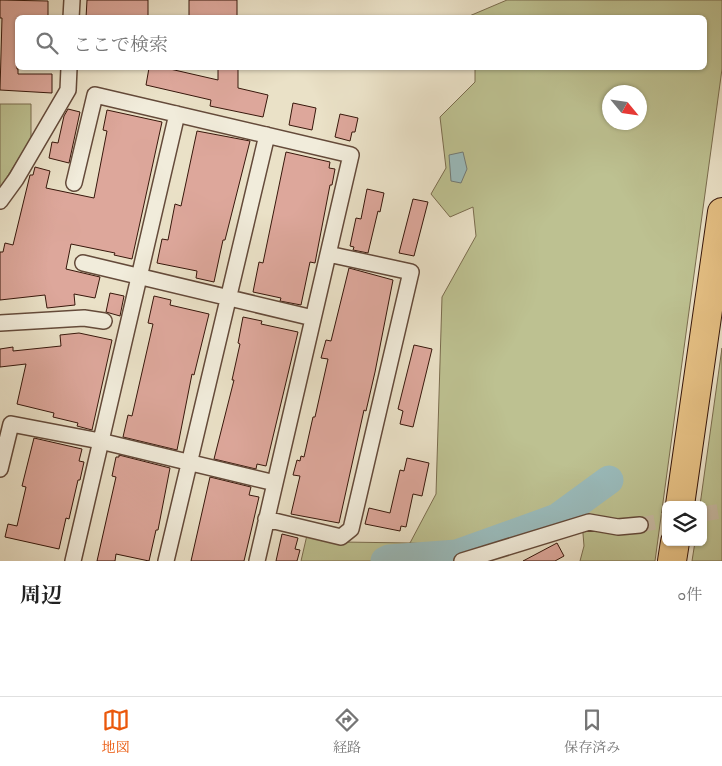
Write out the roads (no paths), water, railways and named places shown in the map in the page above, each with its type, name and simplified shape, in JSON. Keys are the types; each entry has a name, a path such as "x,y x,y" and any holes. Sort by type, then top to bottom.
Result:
{"highway":[{"path":"681,501 722,212"},
{"path":"672,561 674,546"}],"street":[{"path":"71,15 72,0"},
{"path":"0,201 16,179 68,90 69,70"},
{"path":"74,183 96,95 351,155 256,561"},
{"path":"73,561 177,114"},
{"path":"166,561 267,135"},
{"path":"266,519 341,537 351,529 405,299 411,272 328,254"},
{"path":"83,263 313,318"},
{"path":"0,323 84,318 104,321"},
{"path":"0,469 11,424 100,442 275,483"},
{"path":"462,561 589,522 618,528 640,525"}],"water":[{"path":"463,152 467,169 461,183 451,181 449,155"}],"waterway":[{"path":"385,561 389,559 457,554 557,518 609,480"}],"tunnel":[{"path":"707,513 722,511"},
{"path":"640,525 662,521"}]}
